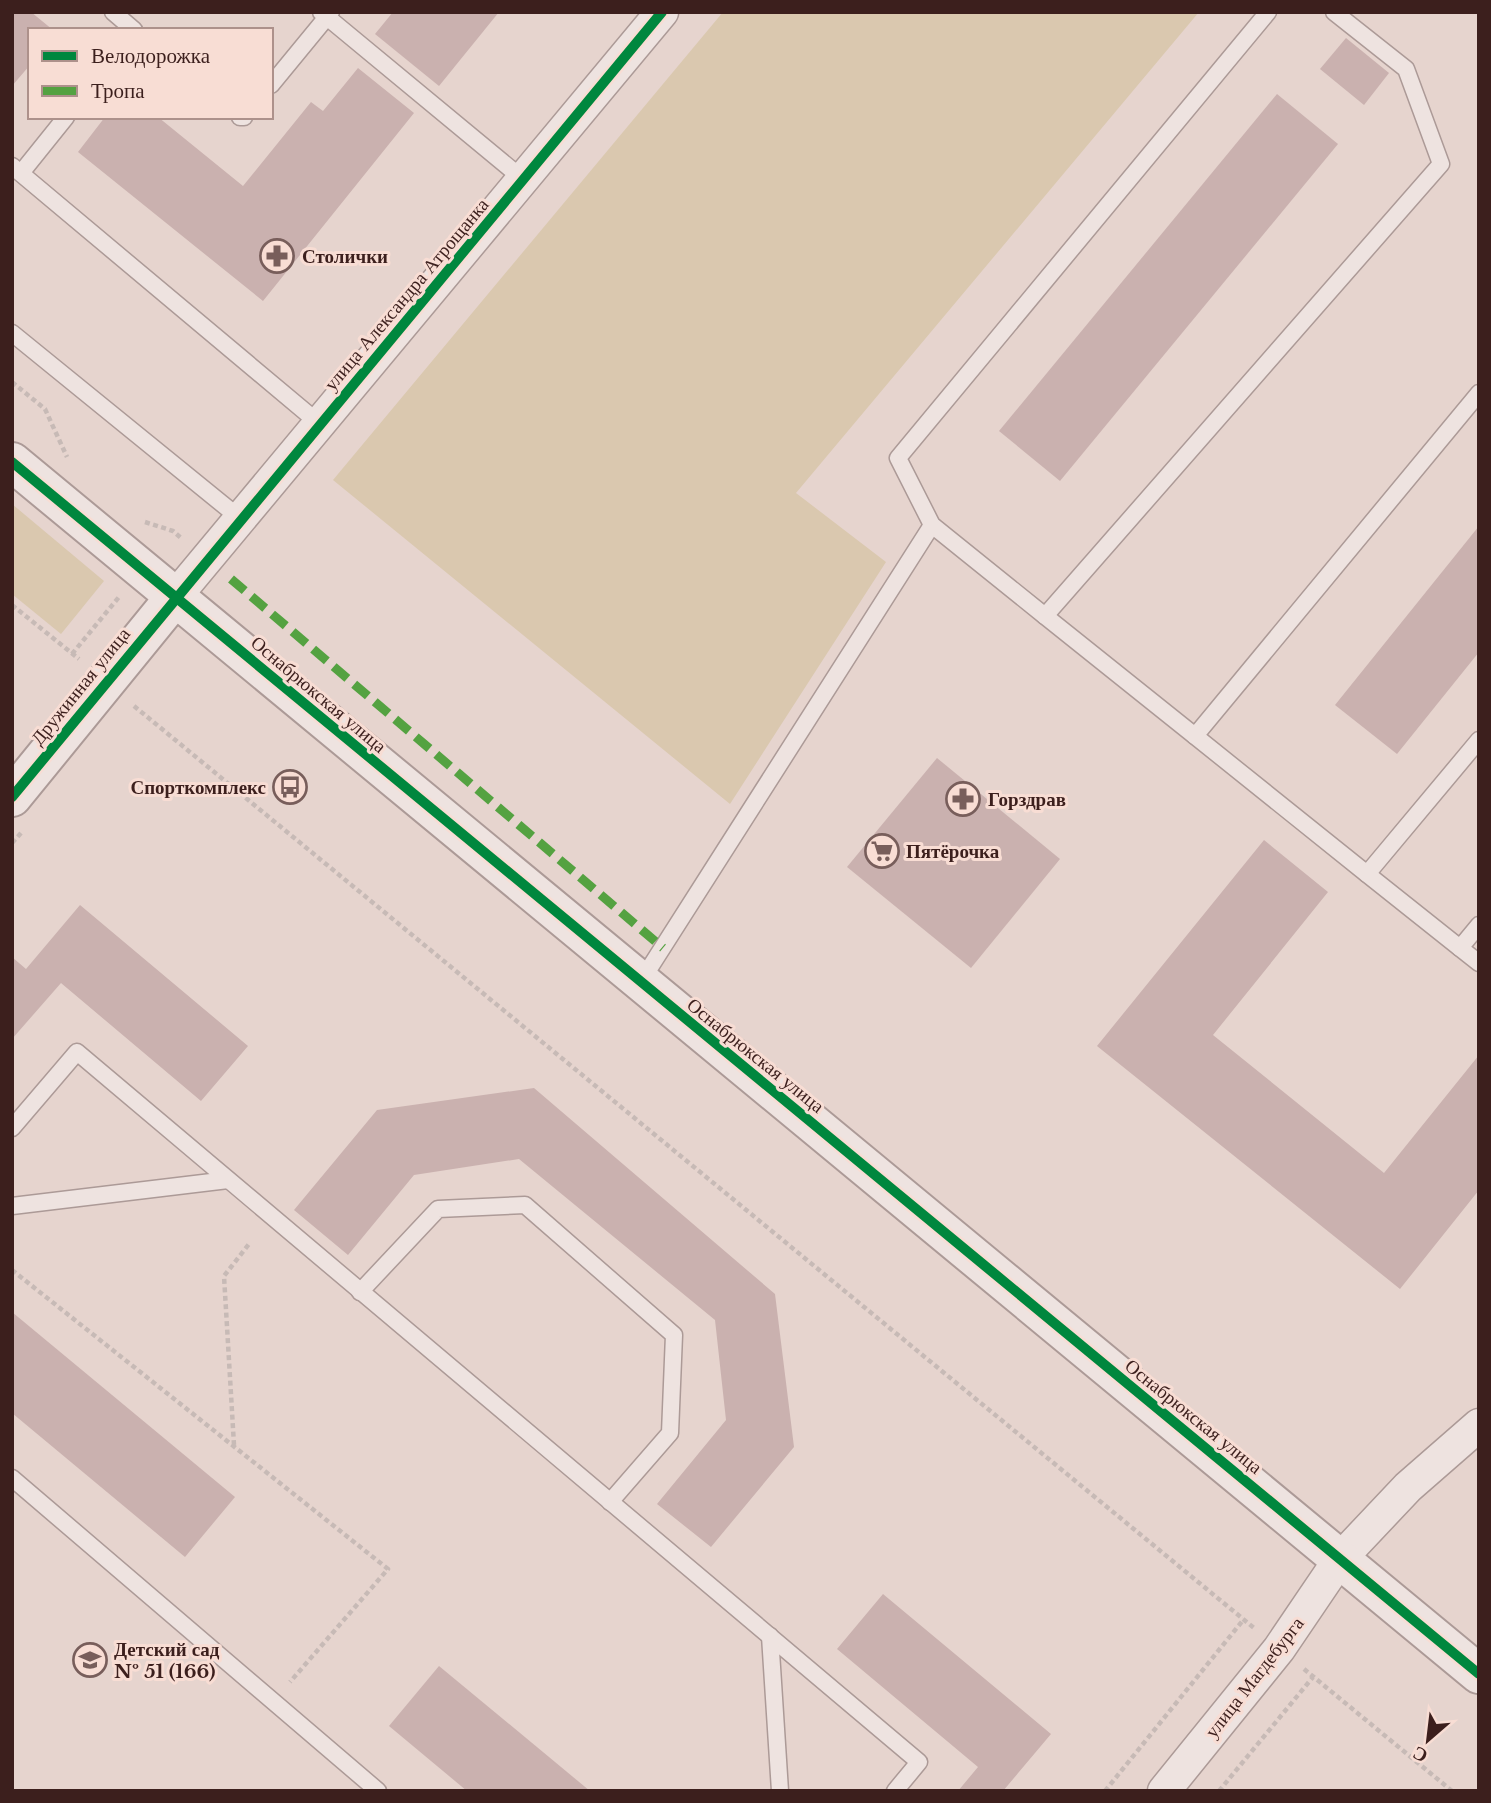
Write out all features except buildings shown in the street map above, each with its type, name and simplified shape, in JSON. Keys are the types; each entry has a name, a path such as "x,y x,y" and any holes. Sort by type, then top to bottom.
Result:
{"street":[{"name":"улица Александра Атрощанка","path":"175,597 242,520 662,12"},
{"name":"Оснабрюкская улица","path":"12,462 1479,1674"},
{"name":"Дружинная улица","path":"12,797 175,597"},
{"name":"улица Магдебурга","path":"1164,1791 1279,1649 1340,1559 1408,1486 1479,1425"}],"lane":[{"path":"113,12 132,28"},
{"path":"1268,12 898,458 932,525 1479,963"},
{"path":"1045,616 1441,164 1406,69 1335,12"},
{"path":"273,82 326,14 524,180"},
{"path":"63,119 16,170 321,425"},
{"path":"12,333 242,520"},
{"path":"1195,736 1479,393"},
{"path":"640,983 932,525"},
{"path":"1367,874 1479,740"},
{"path":"1460,948 1479,925"},
{"path":"12,1128 77,1052 919,1762 895,1791"},
{"path":"12,1206 228,1180"},
{"path":"360,1292 438,1209 525,1205 674,1335 670,1433 610,1502"},
{"path":"12,1478 378,1791"},
{"path":"770,1636 780,1791"}],"path":[{"path":"12,382 45,409 72,467"},
{"path":"140,520 173,531 208,560"},
{"path":"12,605 1452,1791"},
{"path":"234,1446 224,1276 249,1244"},
{"path":"12,1270 388,1569 274,1702"},
{"path":"1105,1791 1244,1619"},
{"path":"1219,1791 1313,1676"}],"shaded area":[{"path":"723,12 1199,12 796,493 886,562 730,804 333,480"},
{"path":"12,504 104,581 61,634 12,594"}],"marked path":[{"path":"231,579 663,948"}],"cycle path":[{"path":"12,797 662,12"},
{"path":"12,462 1479,1674"}],"place":[{"name":"Столички","path":"277,256"},
{"name":"Спорткомплекс","path":"290,787"},
{"name":"Горздрав","path":"963,799"},
{"name":"Пятёрочка","path":"882,851"},
{"name":"Детский сад № 51 (166)","path":"90,1660"}]}
